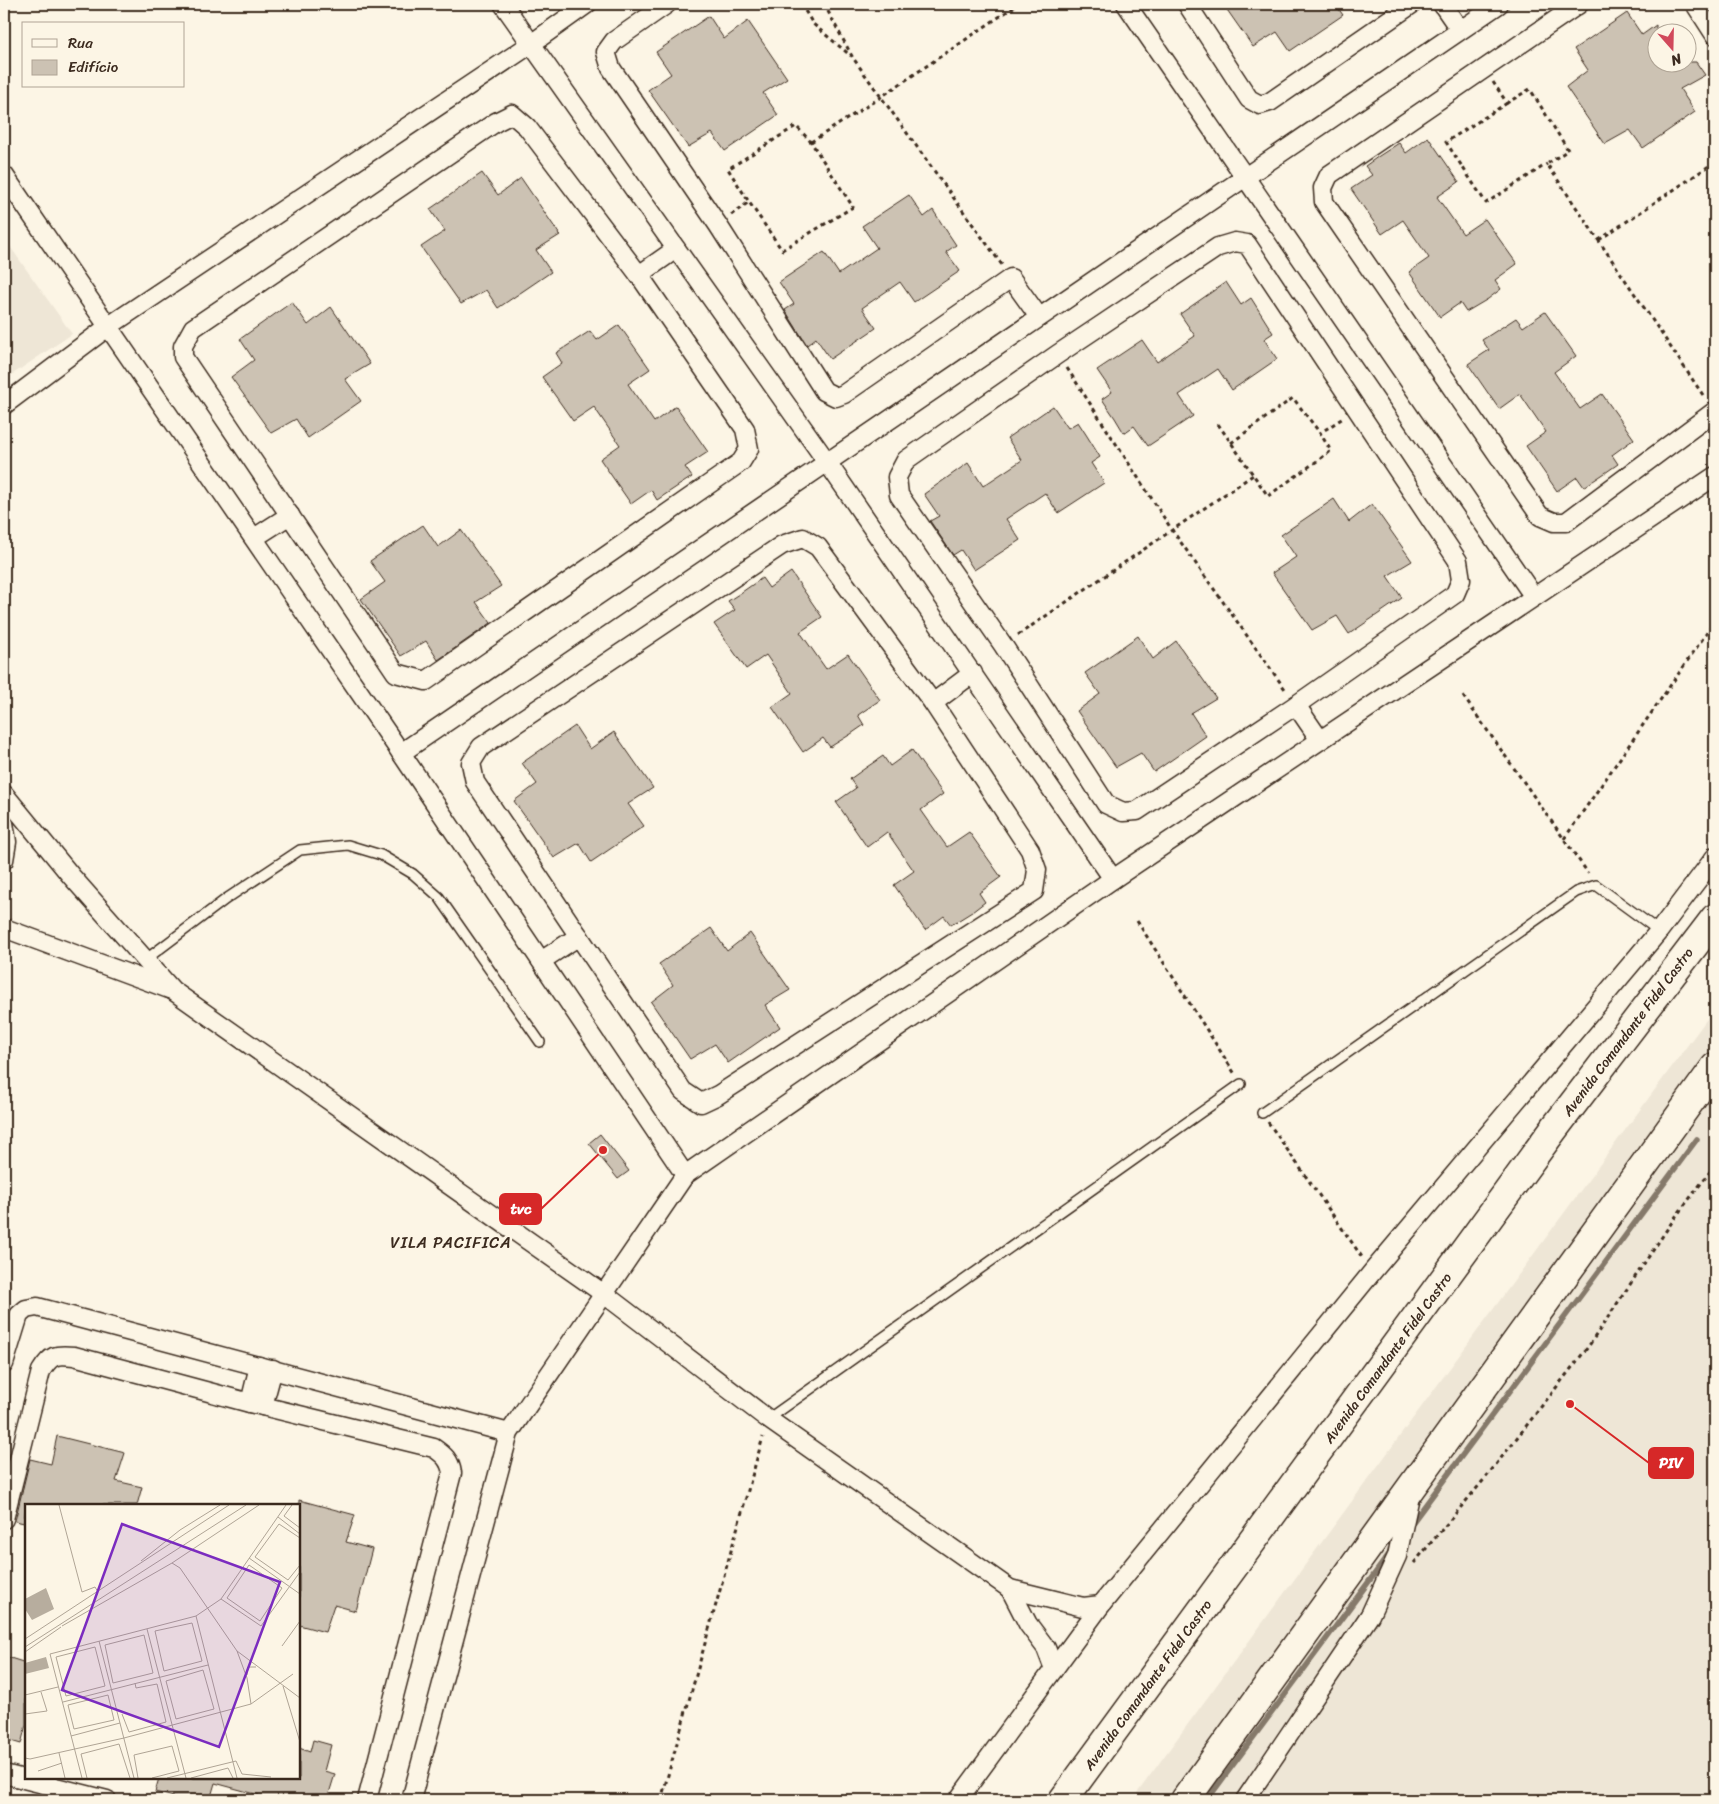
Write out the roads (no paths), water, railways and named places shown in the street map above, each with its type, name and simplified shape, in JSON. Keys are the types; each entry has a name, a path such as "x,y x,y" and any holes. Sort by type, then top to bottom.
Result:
{"highway":[{"name":"Avenida Comandante Fidel Castro","path":"1063,1800 1553,1130 1715,918"},
{"path":"1185,1800 1714,1071"}],"street":[{"path":"503,4 827,462 1113,879"},
{"path":"4,405 109,326 531,44 587,4"},
{"path":"667,4 614,40 606,52 611,68 718,225 824,391 836,397 844,394 1011,278 1039,317"},
{"path":"1126,4 1534,597"},
{"path":"1187,4 1249,99 1260,105 1270,102 1412,4"},
{"path":"1442,4 1460,30"},
{"path":"401,753 1499,4"},
{"path":"1579,4 1329,176 1323,188 1324,202 1540,516 1554,522 1566,522 1715,411"},
{"path":"1695,4 1715,35"},
{"path":"512,114 527,126 640,275 745,428 749,449 741,462 426,681 396,673 290,515 183,358 183,346 193,328 496,122 512,114"},
{"path":"4,175 401,753 686,1175"},
{"path":"1235,242 1247,244 1458,561 1461,580 1455,594 1296,705 1136,811 1123,812 1106,804 1003,645 899,495 897,478 906,460 1058,354 1218,247 1235,242"},
{"path":"640,275 676,249"},
{"path":"411,1800 509,1433 686,1175 1113,879 1715,476"},
{"path":"254,538 290,515"},
{"path":"803,538 818,547 933,703 1030,850 1037,870 1034,891 718,1095 701,1103 683,1091 579,936 475,782 471,763 481,748 782,545 803,538"},
{"path":"933,703 973,673"},
{"path":"1296,705 1320,740"},
{"path":"4,794 72,877 172,990 604,1294 768,1419 1010,1589 1083,1607 1101,1605"},
{"path":"4,823 7,842 4,860"},
{"path":"958,1800 1101,1605 1373,1271 1659,931 1715,857"},
{"path":"4,928 172,990"},
{"path":"541,961 579,936"},
{"path":"4,1364 19,1315 26,1309 37,1306 509,1433"},
{"path":"4,1519 41,1372 48,1360 58,1354 74,1356 434,1448 445,1456 451,1464 452,1473 367,1800"},
{"path":"257,1404 266,1367"},
{"path":"1244,1800 1370,1615 1397,1556 1412,1486"},
{"path":"1010,1589 1028,1624 1046,1648 1054,1669"},
{"path":"4,1774 107,1800"}],"lane":[{"path":"145,960 226,899 300,850 348,845 381,856 413,874 438,897 540,1042"},
{"path":"1262,1113 1576,892 1596,885 1659,931"},
{"path":"768,1419 1241,1084"}],"waterway":[{"path":"1409,1527 1697,1139"},
{"path":"1207,1800 1390,1553"}],"place":[{"name":"tvc","path":"603,1150"},
{"name":"PIV","path":"1570,1404"}],"district":[{"name":"VILA PACIFICA","path":"451,1242"}]}
